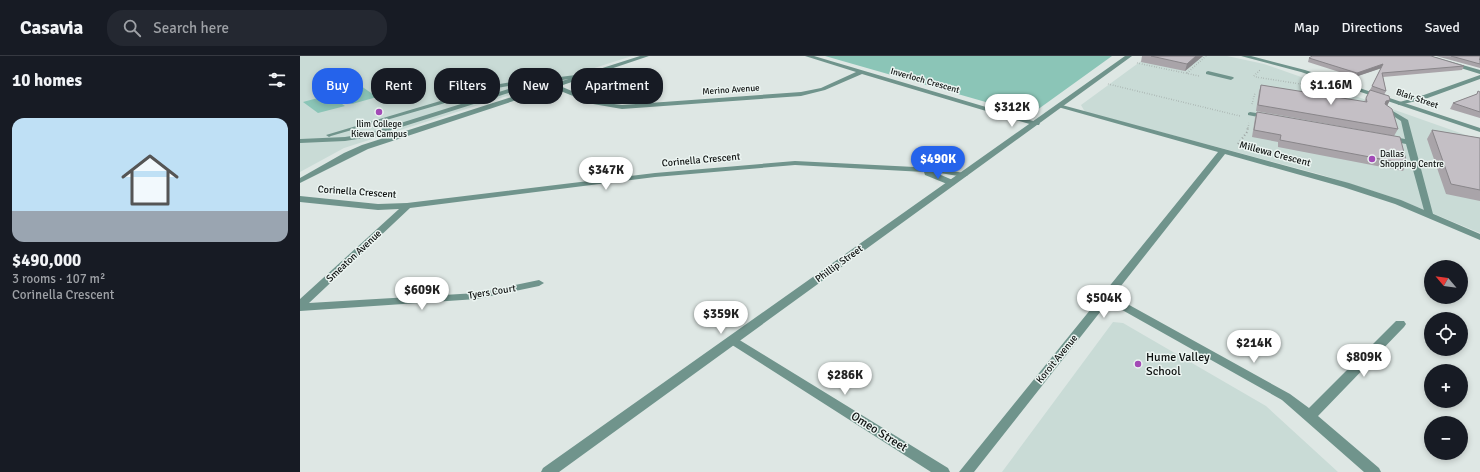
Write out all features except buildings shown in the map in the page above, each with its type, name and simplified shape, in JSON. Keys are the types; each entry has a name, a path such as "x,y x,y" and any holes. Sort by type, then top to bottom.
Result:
{"street":[{"path":"608,68 646,56"},
{"name":"Inverloch Crescent","path":"808,56 1036,123"},
{"name":"Phillip Street","path":"548,472 1129,56"},
{"name":"Blair Street","path":"1244,56 1303,70"},
{"name":"Blair Street","path":"1259,56 1287,63 1303,70 1480,130"},
{"path":"1425,56 1480,72"},
{"name":"Merino Avenue","path":"563,90 595,104 622,106 801,94 823,89 861,72"},
{"path":"1399,103 1424,98 1480,77"},
{"path":"1410,107 1424,98"},
{"path":"300,180 361,149 508,101"},
{"name":"Millewa Crescent","path":"1060,106 1353,187 1429,214 1480,237"},
{"path":"1386,109 1404,120 1429,214"},
{"path":"1250,114 1273,118"},
{"path":"1380,136 1410,142"},
{"name":"Koroit Avenue","path":"966,472 1223,151"},
{"name":"Corinella Crescent","path":"300,199 378,207 407,206 655,175 796,162 914,170 946,170 964,175"},
{"name":"Corinella Crescent","path":"914,170 938,176 952,183"},
{"name":"Smeaton Avenue","path":"300,306 407,206"},
{"name":"Tyers Court","path":"300,306 477,296 539,283"},
{"path":"1107,297 1248,375 1286,398 1310,416 1374,472"},
{"path":"1310,416 1400,324"},
{"name":"Omeo Street","path":"733,340 943,472"}],"lane":[{"path":"1208,73 1231,78"},
{"path":"302,141 359,128 496,86 508,84"},
{"path":"331,140 364,132 508,86"},
{"path":"302,141 354,138 377,133 508,92"}],"path":[{"path":"1187,74 1206,56"},
{"path":"1138,63 1202,77"},
{"path":"1192,78 1195,75"},
{"path":"1256,77 1318,88"},
{"path":"1108,84 1242,116"}],"shaded area":[{"path":"300,56 632,56 594,68 571,68 571,75 563,78 563,68 508,68 508,96 500,98 500,68 434,68 434,104 482,104 344,148 300,172"},
{"name":"Dallas Shopping Centre","path":"1148,56 1227,56 1264,64 1480,140 1480,233 1398,199 1319,174 1085,112 1081,105"},
{"name":"Hume Valley School","path":"1113,322 1123,323 1266,406 1338,472 1002,472"}],"green space":[{"path":"825,56 1112,56 1037,110 1021,112"},
{"path":"363,87 371,93 371,99 363,101"},
{"path":"312,100 312,104 342,104 345,106 318,113 303,102"}],"place":[{"name":"Ilim College Kiewa Campus","path":"379,112"},
{"name":"Dallas Shopping Centre","path":"1372,159"},
{"name":"Hume Valley School","path":"1138,364"}]}
